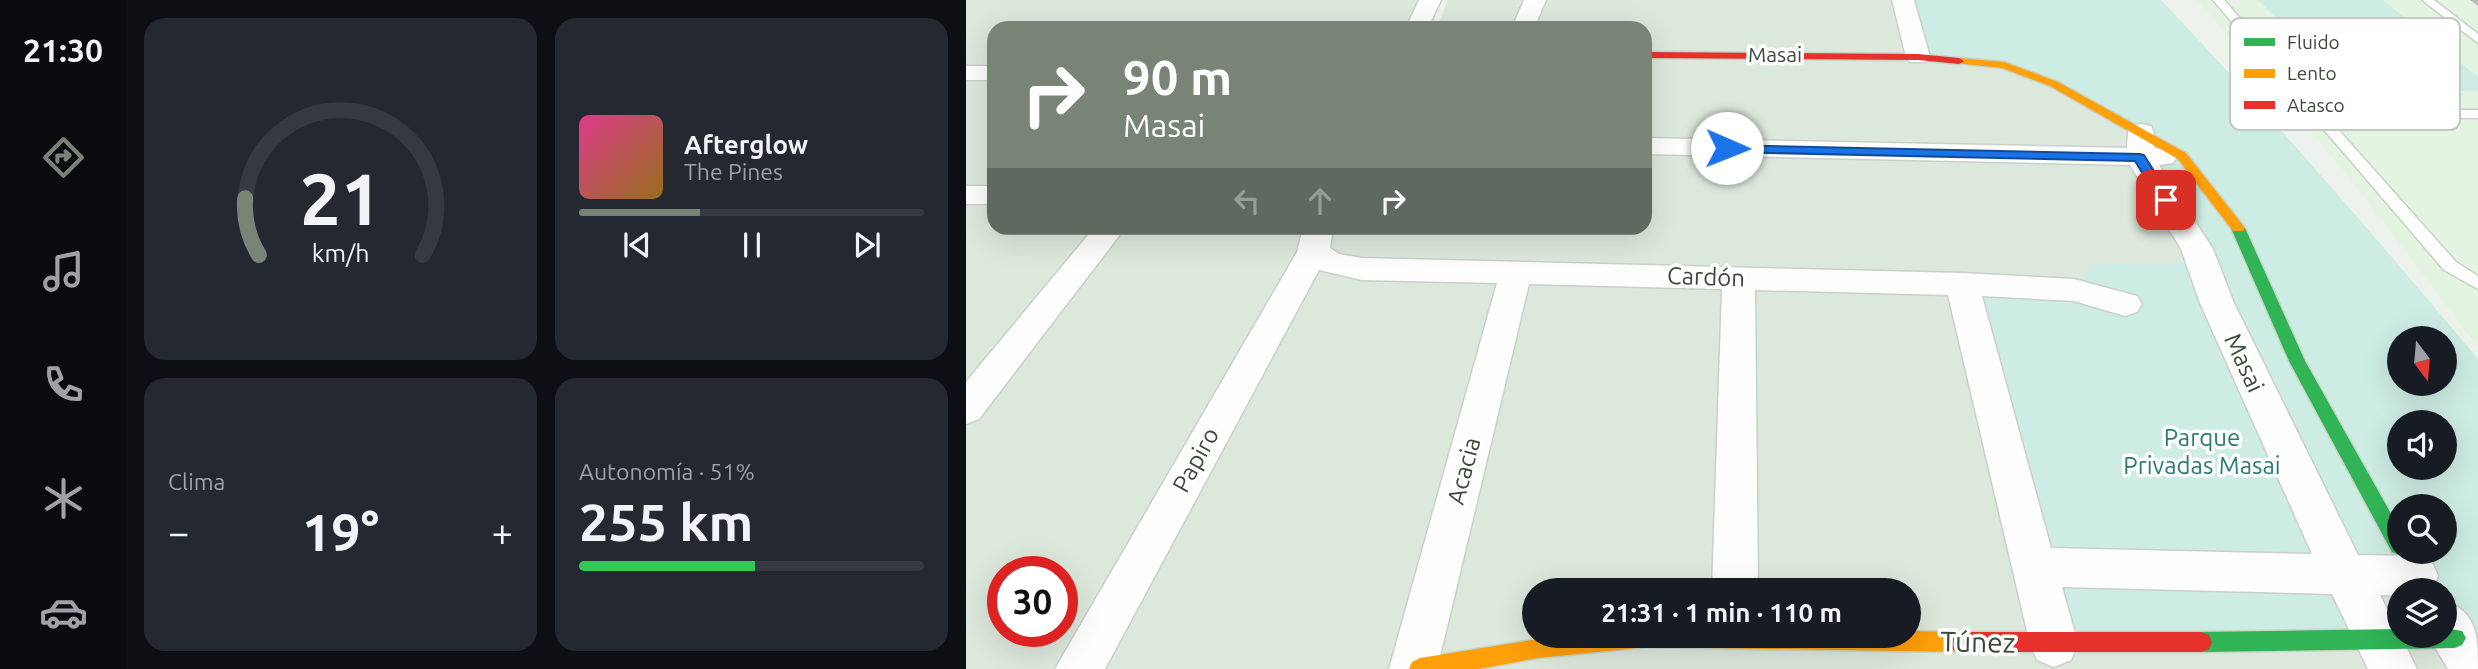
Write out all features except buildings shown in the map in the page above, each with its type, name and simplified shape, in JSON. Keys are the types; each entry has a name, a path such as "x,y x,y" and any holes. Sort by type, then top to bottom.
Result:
{"street":[{"path":"1420,21 1430,0"},
{"path":"1526,21 1535,0"},
{"path":"1903,0 1918,57"},
{"name":"Masai","path":"1652,55 1918,57 2004,65 2054,84 2140,145 2197,249 2217,303 2344,576 2386,654"},
{"path":"966,73 987,73"},
{"path":"1652,146 2140,145 2182,156"},
{"name":"Masai","path":"2182,156 2234,219 2297,361 2410,566"},
{"path":"966,195 987,195"},
{"path":"966,409 1104,235"},
{"name":"Cardón","path":"1315,240 1329,262 1362,269 1962,284 2074,290 2125,304"},
{"name":"Papiro","path":"1079,669 1315,240"},
{"path":"2202,262 2254,263"},
{"name":"Acacia","path":"1413,669 1516,272"},
{"path":"1735,578 1739,278"},
{"path":"1962,284 2054,644"},
{"path":"2035,567 2344,576 2410,566"},
{"name":"Túnez","path":"1921,641 2386,654 2458,643"},
{"name":"Túnez","path":"1420,669 1547,648"}],"lane":[{"path":"2218,0 2234,18"},
{"path":"2427,0 2450,18"},
{"path":"2460,26 2478,40"},
{"path":"2460,114 2478,114"},
{"path":"2334,130 2450,266 2478,284"}],"shaded area":[{"path":"966,0 1438,0 1431,21 987,21 987,235 1652,235 1652,21 1440,21 1448,0 2160,0 2230,99 2230,130 2252,130 2391,326 2387,326 2387,396 2446,396 2448,410 2387,410 2387,480 2456,480 2478,669 966,669"},
{"path":"2197,0 2478,0 2478,347 2345,172 2309,130 2460,130 2460,18 2230,18 2230,38"}],"green space":[{"name":"Parque Privadas Masai","path":"1903,0 2161,0 2230,75 2230,130 2279,130 2361,222 2450,326 2387,326 2387,396 2457,396 2457,334 2478,359 2478,669 2475,669 2457,641 2457,578 2387,578 2387,584 2345,577 2379,639 2054,644 1962,284 2074,290 2092,264 2201,262 2140,132 2004,65 1918,57"},
{"path":"2258,0 2383,0 2405,18 2276,18"},
{"path":"2460,62 2478,77 2478,91 2460,91"}],"traffic: fast":[{"path":"2238,228 2297,361 2387,524"},
{"path":"2201,642 2387,639"}],"traffic: slow":[{"path":"1959,61 2004,65 2054,84 2182,156 2238,228"},
{"path":"1420,669 1538,648 1646,637 1959,642"}],"traffic: jam":[{"path":"1652,55 1918,57 1959,61"},
{"path":"1959,642 2201,642"}],"route":[{"path":"1727,148 2140,158 2166,200"}]}
